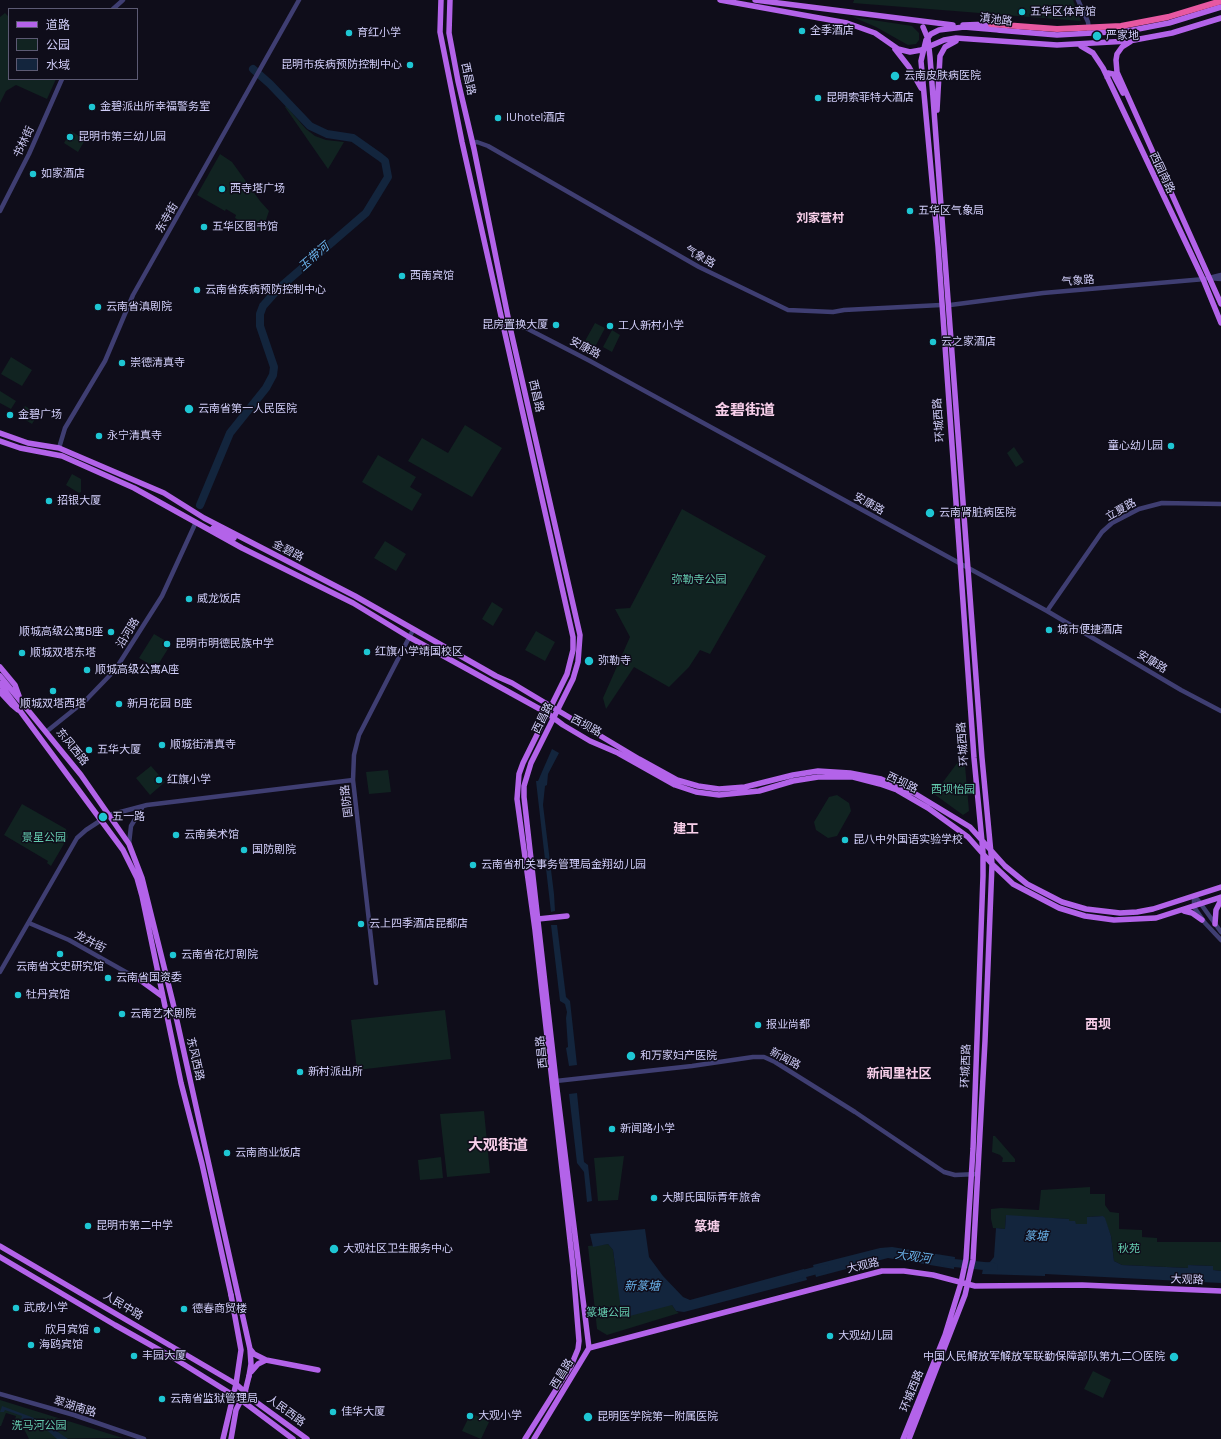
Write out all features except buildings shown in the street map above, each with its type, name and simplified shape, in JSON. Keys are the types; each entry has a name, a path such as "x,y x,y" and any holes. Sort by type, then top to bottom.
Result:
{"highway":[{"path":"991,24 1057,29 1121,26 1168,17 1221,1"}],"main road":[{"name":"西昌路","path":"441,0 439,21 442,41 503,328 573,637 573,650 567,674 523,763 519,774 517,799 535,930 551,1090 573,1267 579,1341 578,1349 571,1366 525,1439"},
{"name":"西昌路","path":"450,0 449,33 458,81 510,327 580,635 578,662 573,679 531,763 524,786 524,797 556,1081 589,1348 534,1439"},
{"path":"720,0 819,17 861,28 887,41 898,49 910,52 916,50 923,43 925,35 922,27 917,22 909,20"},
{"path":"755,0 947,26 991,24"},
{"name":"滇池路","path":"965,38 960,36 959,32 961,26 1049,34 1090,34 1154,26 1221,7"},
{"name":"滇池路","path":"910,52 923,50 946,40 965,38 1028,44 1073,44 1142,39 1187,29 1221,18"},
{"path":"928,38 934,32 947,26 991,24"},
{"name":"环城西路","path":"909,1439 969,1285 972,1272 992,864 982,758 950,305 929,47 928,38 922,27"},
{"name":"环城西路","path":"903,1439 945,1335 961,1283 966,1259 983,852 960,564 938,246 921,70 923,50 928,38"},
{"path":"935,124 941,53 947,45 953,42 975,39"},
{"name":"西园南路","path":"1142,39 1125,45 1120,49 1116,57 1117,72 1206,279 1221,323"},
{"path":"887,41 912,71 924,98"},
{"name":"西园南路","path":"1073,44 1091,51 1107,77 1206,279 1221,304"},
{"path":"1107,77 1108,73 1113,74 1120,89 1128,99"},
{"name":"金碧路","path":"0,433 28,443 59,448 164,493 204,518 355,596 496,676 512,683 557,711"},
{"name":"金碧路","path":"0,441 20,448 62,456 99,471 158,500 250,553 353,603 409,637 547,713 554,719"},
{"path":"158,500 238,540 240,540 240,537"},
{"path":"0,667 15,685 21,700"},
{"name":"东风西路","path":"0,676 81,775 129,844 147,896 252,1358 245,1392 236,1410 231,1439"},
{"name":"东风西路","path":"0,684 123,850 137,878 181,1083 221,1246 241,1350 236,1384 224,1439"},
{"path":"0,692 12,706 22,712"},
{"name":"西坝路","path":"557,711 652,767 688,783 709,788 728,789 745,787 793,775 818,771 864,774 881,779 914,793 970,827 1005,866 1027,884 1062,902 1086,909 1120,913 1137,912 1221,887"},
{"name":"西坝路","path":"554,719 590,741 618,754 662,779 696,792 719,795 738,794 805,778 837,776 853,777 897,790 928,808 968,837 983,852 992,864 1014,884 1033,896 1072,912 1103,919 1126,920 1156,918 1221,899"},
{"path":"1215,924 1216,910 1221,899"},
{"path":"1177,912 1192,913 1202,920"},
{"path":"538,919 567,916"},
{"path":"140,980 150,980 154,977 157,970"},
{"path":"140,980 162,996"},
{"name":"人民中路","path":"0,1246 172,1348 236,1384"},
{"name":"人民中路","path":"0,1257 114,1325 174,1358 233,1395"},
{"name":"大观路","path":"589,1348 882,1271 904,1270 933,1275 969,1285 1082,1285 1221,1291"},
{"path":"250,1349 254,1354 266,1360 318,1370"},
{"path":"249,1376 253,1368 266,1360"},
{"name":"人民西路","path":"236,1384 307,1439"},
{"name":"人民西路","path":"233,1395 293,1439"}],"street":[{"path":"114,8 123,0"},
{"name":"东寺街","path":"59,448 65,428 105,361 133,295 299,0"},
{"path":"1078,0 1088,22 1090,34"},
{"name":"书林街","path":"0,211 29,154 62,80"},
{"name":"气象路","path":"472,143 488,146 699,267 787,310 833,312 844,310 941,305"},
{"name":"气象路","path":"1206,279 1221,275"},
{"name":"气象路","path":"950,305 1043,293 1221,279"},
{"name":"安康路","path":"503,328 526,328 590,361 1047,611 1181,690 1221,711"},
{"name":"立夏路","path":"1047,611 1086,553 1102,532 1112,523 1139,509 1162,502 1221,504"},
{"name":"沿河路","path":"46,732 76,708 115,670 162,596 196,522"},
{"name":"国防路","path":"376,983 353,780 354,755 359,735 413,630"},
{"path":"0,972 77,838 86,830 109,815 143,806 353,780"},
{"path":"129,844 131,826 143,806"},
{"path":"1194,896 1202,904 1221,932"},
{"path":"1194,896 1194,907 1202,920 1221,940"},
{"name":"龙井街","path":"29,923 69,940 140,980"},
{"name":"新闻路","path":"556,1081 692,1066 753,1057 764,1057 775,1062 848,1108 944,1172 955,1175 978,1174"},
{"name":"翠湖南路","path":"0,1394 74,1415 144,1439"}],"green space":[{"name":"五华区体育馆","path":"854,0 1073,0 1081,21 853,3"},
{"path":"5,13 8,16 8,80 56,80 47,99 16,85 6,91 0,103 0,17"},
{"path":"853,17 912,26 919,33 919,40 916,44 908,45 876,27"},
{"path":"286,106 306,129 315,136 326,140 344,142 328,169 285,107"},
{"path":"71,131 85,140 78,152 64,143"},
{"path":"220,154 232,162 269,211 263,229 257,231 235,218 236,215 226,209 225,211 197,195"},
{"path":"595,323 605,328 595,347 585,341"},
{"path":"612,330 620,335 612,352 603,347"},
{"path":"11,357 32,370 22,386 1,374"},
{"path":"0,391 16,401 11,409 0,403"},
{"path":"25,406 38,414 32,424 19,416"},
{"path":"465,425 502,448 472,497 408,461 422,438 448,453"},
{"path":"1014,447 1024,462 1016,467 1007,453"},
{"path":"378,455 416,477 410,487 422,494 412,511 362,482"},
{"path":"72,474 81,479 81,492 79,493 66,485"},
{"name":"弥勒寺公园","path":"682,509 766,556 710,654 700,650 689,667 669,687 634,667 606,709 603,698 630,637 615,609 630,608"},
{"path":"385,541 406,554 396,571 374,558"},
{"path":"492,602 503,609 493,626 482,619"},
{"path":"536,631 555,642 545,661 525,650"},
{"path":"154,634 171,644 156,668 139,658"},
{"name":"西坝怡园","path":"964,754 969,811 963,815 934,794"},
{"path":"151,766 165,782 150,795 136,778"},
{"path":"388,770 391,792 369,794 366,772"},
{"path":"837,795 849,803 851,811 837,836 828,838 816,830 814,822 829,797"},
{"name":"景星公园","path":"22,804 66,829 68,837 51,866 47,863 48,861 4,835"},
{"path":"445,1010 451,1059 357,1070 351,1020"},
{"path":"484,1111 490,1173 447,1177 440,1114"},
{"path":"993,1136 995,1136 1015,1159 1015,1162 1002,1162 1003,1158 1000,1155 992,1152"},
{"path":"624,1156 618,1200 598,1201 594,1158"},
{"path":"441,1157 443,1178 420,1180 418,1160"},
{"name":"秋苑","path":"1090,1187 1090,1194 1105,1194 1105,1205 1110,1212 1119,1213 1119,1229 1142,1230 1142,1237 1157,1238 1157,1242 1221,1242 1221,1271 1213,1270 1213,1266 1189,1265 1188,1268 1122,1265 1114,1261 1111,1236 1103,1216 1087,1217 1087,1224 1075,1224 1069,1221 1069,1219 1006,1216 1005,1229 993,1228 991,1209 1001,1208 1039,1210 1041,1190"},
{"name":"篆塘公园","path":"608,1244 613,1250 616,1273 672,1305 679,1313 607,1335 597,1329 588,1246"},
{"path":"1093,1371 1111,1380 1103,1398 1084,1389"},
{"name":"洗马河公园","path":"0,1400 123,1438 29,1439 23,1427 14,1422 16,1416 6,1413 0,1426"},
{"path":"471,1413 489,1422 481,1439 462,1431"}],"water":[{"path":"552,749 559,753 548,774 543,805 554,894 555,911 551,912 536,781 538,781"},
{"path":"551,925 557,925 566,997 570,1001 577,1065 569,1066 566,1048 568,1047 567,1012 565,1004 560,1001"},
{"path":"577,1093 584,1162 588,1165 592,1201 587,1202 584,1172 577,1163 569,1094"},
{"path":"1006,1215 1069,1219 1069,1221 1075,1221 1076,1224 1087,1224 1087,1217 1103,1216 1111,1236 1114,1261 1122,1265 1188,1268 1188,1265 1213,1266 1213,1270 1221,1271 1221,1283 1045,1274 1045,1276 982,1274 984,1263 990,1262 994,1257 996,1228 1005,1229"},
{"name":"新篆塘","path":"645,1229 649,1257 663,1276 683,1297 690,1300 804,1269 807,1280 684,1312 676,1311 672,1305 622,1318 613,1250 608,1244 593,1247 590,1234"},
{"path":"892,1247 955,1257 954,1269 888,1258 816,1277 813,1265 880,1248"},
{"path":"2,1406 42,1421 68,1439 57,1439 40,1424 33,1420 32,1423 21,1419 22,1416 5,1410 4,1412 0,1412"}],"waterway":[{"name":"玉带河","path":"200,505 230,433 266,388 273,375 274,367 260,326 260,314 263,306 278,289 366,213 388,177 385,161 353,138 327,134 310,126 270,84 253,69"},
{"name":"大观河","path":"944,1262 994,1267"},
{"name":"大观河","path":"795,1276 825,1268"}],"place":[{"name":"五华区体育馆","path":"1022,12"},
{"name":"全季酒店","path":"802,31"},
{"name":"育红小学","path":"349,33"},
{"name":"严家地","path":"1097,36"},
{"name":"昆明市疾病预防控制中心","path":"410,65"},
{"name":"云南皮肤病医院","path":"895,76"},
{"name":"昆明索菲特大酒店","path":"818,98"},
{"name":"金碧派出所幸福警务室","path":"92,107"},
{"name":"IUhotel酒店","path":"498,118"},
{"name":"昆明市第三幼儿园","path":"70,137"},
{"name":"如家酒店","path":"33,174"},
{"name":"西寺塔广场","path":"222,189"},
{"name":"五华区气象局","path":"910,211"},
{"name":"五华区图书馆","path":"204,227"},
{"name":"西南宾馆","path":"402,276"},
{"name":"云南省疾病预防控制中心","path":"197,290"},
{"name":"云南省滇剧院","path":"98,307"},
{"name":"昆房置换大厦","path":"556,325"},
{"name":"工人新村小学","path":"610,326"},
{"name":"云之家酒店","path":"933,342"},
{"name":"崇德清真寺","path":"122,363"},
{"name":"云南省第一人民医院","path":"189,409"},
{"name":"金碧广场","path":"10,415"},
{"name":"永宁清真寺","path":"99,436"},
{"name":"童心幼儿园","path":"1171,446"},
{"name":"招银大厦","path":"49,501"},
{"name":"云南肾脏病医院","path":"930,513"},
{"name":"威龙饭店","path":"189,599"},
{"name":"城市便捷酒店","path":"1049,630"},
{"name":"顺城高级公寓B座","path":"111,632"},
{"name":"昆明市明德民族中学","path":"167,644"},
{"name":"红旗小学靖国校区","path":"367,652"},
{"name":"顺城双塔东塔","path":"22,653"},
{"name":"弥勒寺","path":"589,661"},
{"name":"顺城高级公寓A座","path":"87,670"},
{"name":"顺城双塔西塔","path":"53,691"},
{"name":"新月花园 B座","path":"119,704"},
{"name":"顺城街清真寺","path":"162,745"},
{"name":"五华大厦","path":"89,750"},
{"name":"红旗小学","path":"159,780"},
{"name":"五一路","path":"103,817"},
{"name":"云南美术馆","path":"176,835"},
{"name":"昆八中外国语实验学校","path":"845,840"},
{"name":"国防剧院","path":"244,850"},
{"name":"云南省机关事务管理局金翔幼儿园","path":"473,865"},
{"name":"云上四季酒店昆都店","path":"361,924"},
{"name":"云南省文史研究馆","path":"60,954"},
{"name":"云南省花灯剧院","path":"173,955"},
{"name":"云南省国资委","path":"108,978"},
{"name":"牡丹宾馆","path":"18,995"},
{"name":"云南艺术剧院","path":"122,1014"},
{"name":"报业尚都","path":"758,1025"},
{"name":"和万家妇产医院","path":"631,1056"},
{"name":"新村派出所","path":"300,1072"},
{"name":"新闻路小学","path":"612,1129"},
{"name":"云南商业饭店","path":"227,1153"},
{"name":"大脚氏国际青年旅舍","path":"654,1198"},
{"name":"昆明市第二中学","path":"88,1226"},
{"name":"大观社区卫生服务中心","path":"334,1249"},
{"name":"武成小学","path":"16,1308"},
{"name":"德春商贸楼","path":"184,1309"},
{"name":"欣月宾馆","path":"97,1330"},
{"name":"大观幼儿园","path":"830,1336"},
{"name":"海鸥宾馆","path":"31,1345"},
{"name":"丰园大厦","path":"134,1356"},
{"name":"中国人民解放军解放军联勤保障部队第九二〇医院","path":"1174,1357"},
{"name":"云南省监狱管理局","path":"162,1399"},
{"name":"佳华大厦","path":"333,1412"},
{"name":"大观小学","path":"470,1416"},
{"name":"昆明医学院第一附属医院","path":"588,1417"}],"district":[{"name":"刘家营村","path":"820,219"},
{"name":"金碧街道","path":"745,411"},
{"name":"建工","path":"686,829"},
{"name":"西坝","path":"1098,1025"},
{"name":"新闻里社区","path":"899,1074"},
{"name":"大观街道","path":"498,1146"},
{"name":"篆塘","path":"707,1227"}]}
